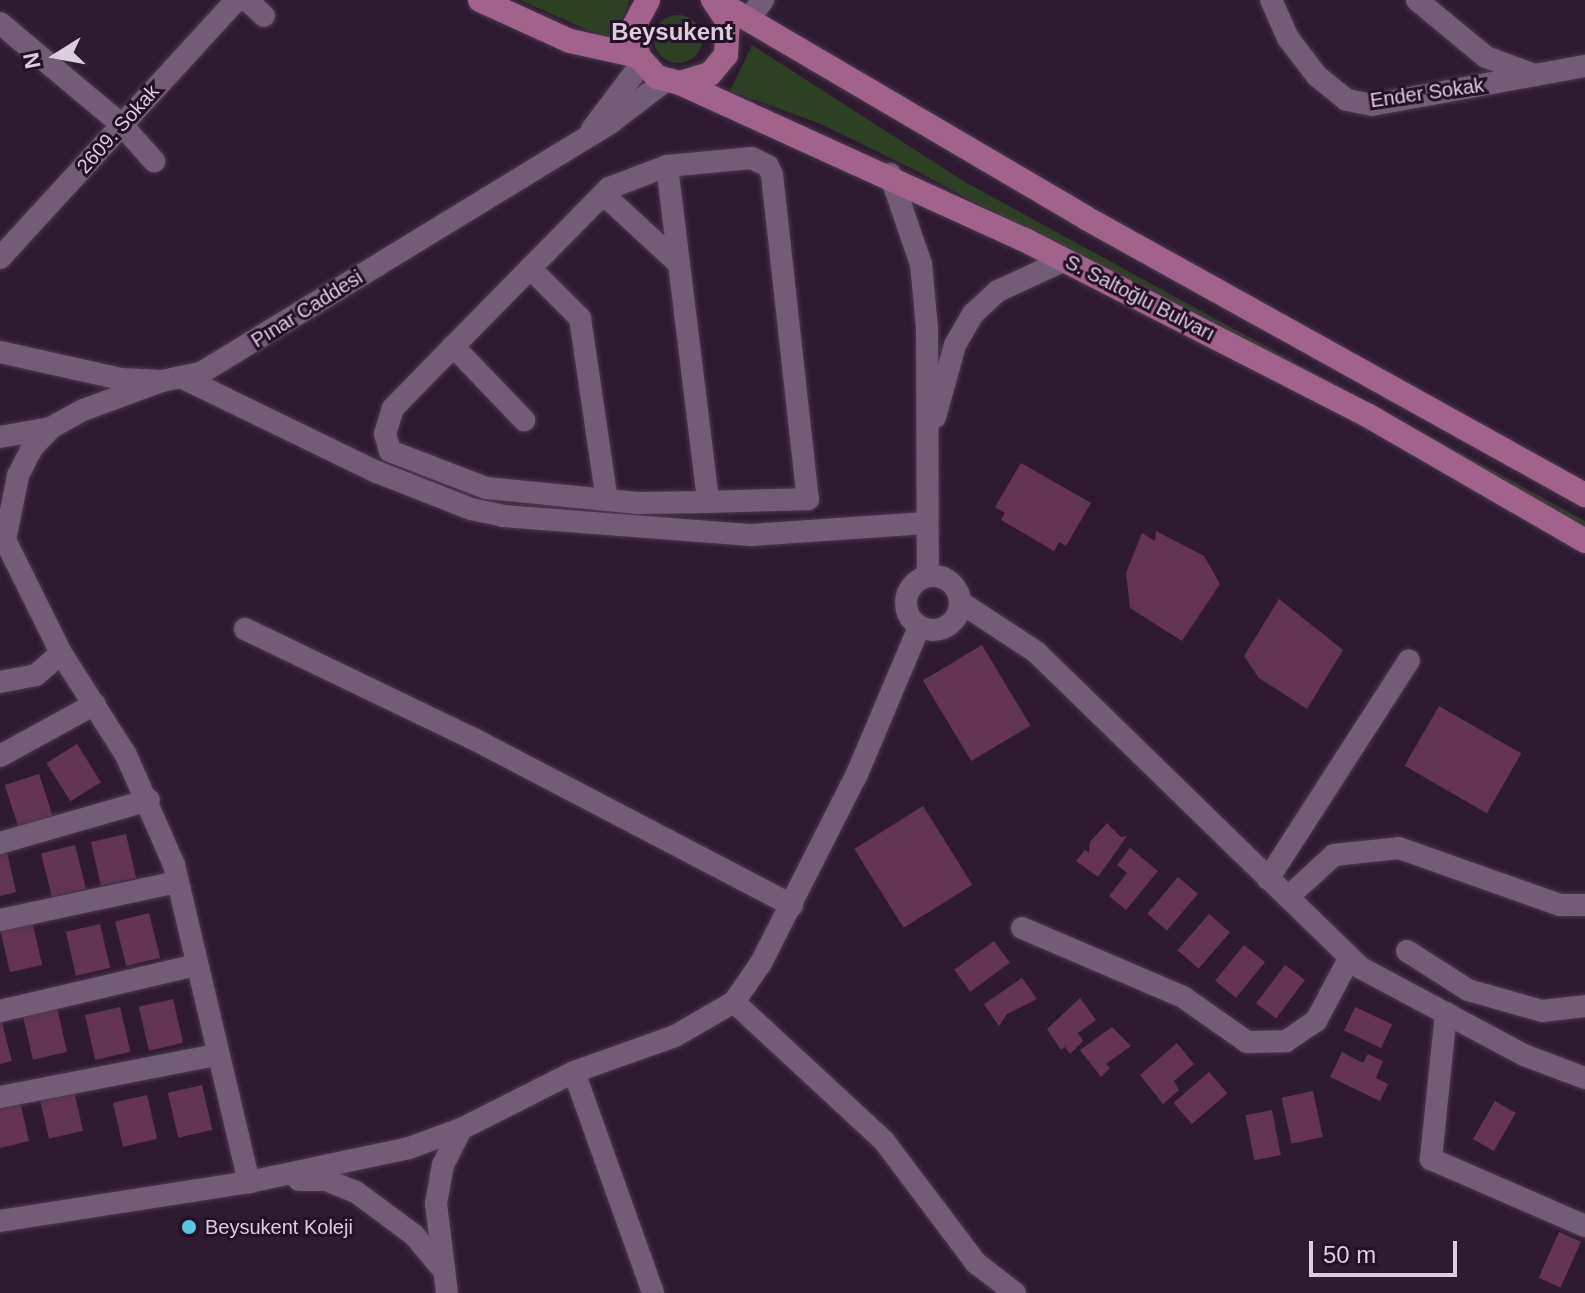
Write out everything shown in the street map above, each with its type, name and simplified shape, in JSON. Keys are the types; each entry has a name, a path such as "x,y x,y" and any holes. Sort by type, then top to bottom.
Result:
{"main road":[{"path":"480,0 570,41 640,59 634,26 648,0"},
{"path":"714,0 756,9 1086,218 1585,495"},
{"path":"673,82 710,74 726,55 728,22 714,0"},
{"name":"S. Saltoğlu Bulvarı","path":"640,59 673,82 737,113 890,174 1065,260 1367,415 1585,541"}],"street":[{"name":"2609. Sokak","path":"0,258 236,0"},
{"path":"247,0 264,16"},
{"name":"Ender Sokak","path":"1271,0 1288,38 1317,76 1347,100 1372,105 1585,66"},
{"path":"1417,0 1486,57 1535,75"},
{"path":"0,23 121,124 154,161"},
{"name":"Pınar Caddesi","path":"587,136 640,59"},
{"name":"Pınar Caddesi","path":"0,352 121,379 173,379 217,365 673,82"},
{"path":"377,472 390,451 385,434 393,408 603,194 667,166 752,158 768,166 772,175 808,499 708,502 607,500 486,488 390,451"},
{"path":"667,166 708,502"},
{"path":"890,174 921,264 928,441 928,576"},
{"path":"603,194 679,264"},
{"path":"928,441 955,345 973,314 998,291 1065,260"},
{"path":"530,268 580,318 607,500"},
{"path":"453,346 524,420"},
{"path":"249,1182 216,1055 177,882 149,800 95,704 61,653 2,539 18,476 32,448 51,428 83,410 173,379 377,472 471,509 539,520 751,535 926,523"},
{"path":"0,437 51,428"},
{"path":"919,627 905,603 912,585 928,576 953,585 960,602 1036,652 1350,957 1524,1055 1585,1078"},
{"path":"919,627 944,629 956,618 960,602"},
{"path":"0,1221 249,1182 409,1148 461,1129 574,1072 675,1036 734,1002 792,905 857,774 919,627"},
{"path":"245,629 474,739 792,905"},
{"path":"0,682 36,675 61,653"},
{"path":"1268,879 1409,660"},
{"path":"0,756 95,704"},
{"path":"0,843 149,800"},
{"path":"1288,897 1334,855 1399,848 1560,905 1585,905"},
{"path":"0,920 177,882"},
{"path":"1022,928 1183,997 1247,1042 1286,1041 1316,1021 1350,957"},
{"path":"1407,951 1468,990 1542,1011 1585,1006"},
{"path":"0,1011 196,965"},
{"path":"734,1002 884,1141 976,1263 1015,1293"},
{"path":"1446,1013 1431,1159 1585,1226"},
{"path":"0,1097 216,1055"},
{"path":"574,1072 653,1293"},
{"path":"447,1293 440,1266 436,1204 443,1165 461,1129"},
{"path":"249,1182 326,1180 356,1192 414,1235 440,1266"}],"green space":[{"path":"520,0 629,0 615,42"},
{"path":"678,15 687,16 695,22 701,30 701,48 695,56 687,62 678,63 669,62 661,56 655,48 654,39 655,30 661,22 669,16"},
{"path":"752,45 965,182 1585,521 1585,534 913,169 821,124 730,91"}],"building":[{"path":"1021,463 1091,503 1066,546 1059,542 1054,551 1001,520 1005,513 995,507"},
{"path":"1156,531 1204,556 1220,584 1182,641 1130,608 1126,573 1142,533 1155,541"},
{"path":"1279,599 1343,650 1307,709 1259,678 1244,656"},
{"path":"982,645 1030,726 971,761 923,681"},
{"path":"1439,706 1521,754 1487,813 1404,766"},
{"path":"77,744 101,782 70,801 46,763"},
{"path":"39,774 53,817 19,828 5,785"},
{"path":"923,806 972,885 904,928 854,849"},
{"path":"1107,823 1121,837 1127,836 1098,877 1076,861 1085,850 1089,853 1090,842"},
{"path":"126,834 136,878 101,886 91,842"},
{"path":"75,845 86,889 52,897 41,853"},
{"path":"6,848 16,892 0,896 0,849"},
{"path":"1130,848 1158,871 1126,910 1109,896 1127,873 1117,865"},
{"path":"1178,877 1198,894 1167,930 1147,914"},
{"path":"149,913 160,958 126,966 115,921"},
{"path":"1209,914 1230,932 1199,969 1178,950"},
{"path":"32,921 42,965 10,972 0,928"},
{"path":"100,924 110,968 76,976 66,932"},
{"path":"994,941 1010,963 970,992 954,970"},
{"path":"1244,945 1265,962 1236,998 1215,981"},
{"path":"1285,965 1305,980 1276,1018 1256,1003"},
{"path":"1022,978 1037,999 1007,1014 999,1026 984,1004"},
{"path":"1080,998 1096,1020 1078,1033 1083,1041 1070,1054 1065,1047 1061,1050 1047,1029"},
{"path":"173,999 183,1043 149,1051 139,1007"},
{"path":"120,1007 130,1052 95,1060 85,1015"},
{"path":"1355,1007 1392,1024 1381,1048 1344,1031"},
{"path":"57,1008 67,1052 33,1060 23,1016"},
{"path":"0,1015 12,1061 0,1064"},
{"path":"1112,1027 1131,1046 1106,1064 1110,1068 1101,1077 1080,1050"},
{"path":"1177,1043 1194,1064 1174,1081 1179,1090 1163,1104 1140,1075"},
{"path":"1342,1052 1363,1063 1368,1054 1383,1061 1376,1078 1388,1084 1380,1101 1330,1077"},
{"path":"1209,1072 1227,1093 1192,1124 1174,1103"},
{"path":"202,1085 212,1130 178,1138 168,1093"},
{"path":"73,1087 83,1131 49,1139 39,1095"},
{"path":"1313,1091 1323,1137 1291,1144 1282,1098"},
{"path":"147,1095 157,1139 123,1147 113,1103"},
{"path":"19,1097 29,1141 0,1148 0,1101"},
{"path":"1495,1101 1516,1113 1494,1151 1473,1139"},
{"path":"1272,1110 1281,1155 1254,1160 1245,1115"},
{"path":"1559,1232 1581,1242 1561,1287 1539,1278"}],"place":[{"name":"Beysukent Koleji","path":"189,1227"}],"district":[{"name":"Beysukent","path":"672,32"}]}
